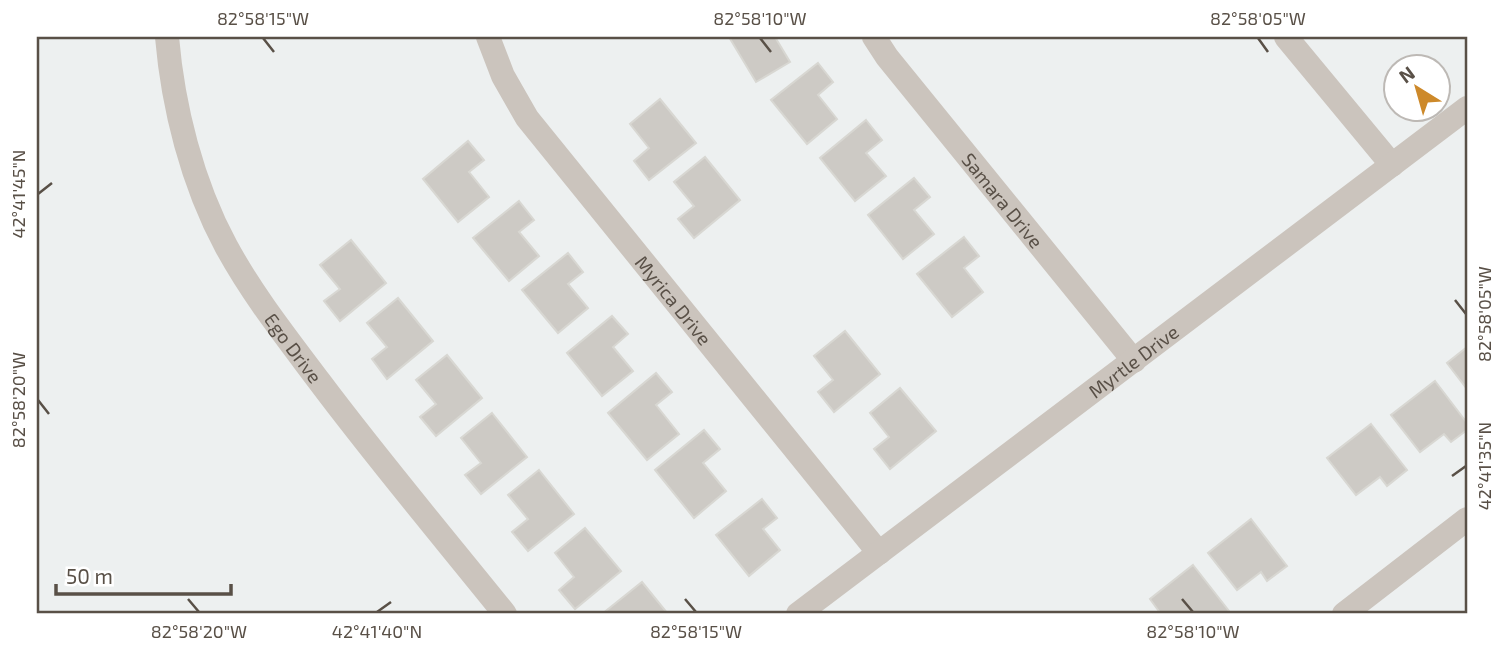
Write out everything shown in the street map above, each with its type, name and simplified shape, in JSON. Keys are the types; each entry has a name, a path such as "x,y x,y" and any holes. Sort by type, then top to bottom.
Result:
{"street":[{"name":"Ego Drive","path":"167,37 181,121 198,180 225,244 262,305 320,382 505,614"},
{"name":"Myrica Drive","path":"488,37 503,76 527,118 879,553"},
{"name":"Samara Drive","path":"874,37 887,57 1134,361"},
{"path":"1286,37 1392,165"},
{"name":"Myrtle Drive","path":"799,614 1467,108"},
{"path":"1343,614 1467,519"}],"building":[{"path":"729,37 775,37 790,62 756,82"},
{"path":"818,63 833,82 818,95 837,119 807,144 771,100"},
{"path":"660,99 696,143 649,180 634,161 649,148 630,124"},
{"path":"866,120 882,140 866,153 886,176 855,201 820,158"},
{"path":"468,141 484,160 469,172 489,197 458,222 423,179"},
{"path":"705,157 740,200 694,238 678,219 694,206 674,182"},
{"path":"914,178 930,197 914,210 934,234 903,259 868,215"},
{"path":"519,201 534,220 519,232 539,256 509,281 473,238"},
{"path":"964,237 979,256 964,268 983,292 952,317 917,274"},
{"path":"351,240 386,283 340,321 324,301 340,289 320,265"},
{"path":"568,253 583,272 568,284 588,308 558,333 522,290"},
{"path":"398,298 433,341 387,379 372,359 387,347 367,323"},
{"path":"612,316 628,334 613,347 633,371 602,396 567,353"},
{"path":"845,331 880,374 834,412 818,392 833,380 814,356"},
{"path":"1467,347 1467,389 1447,363"},
{"path":"447,355 482,398 436,436 420,417 436,404 416,380"},
{"path":"656,373 672,392 656,405 679,434 647,460 608,413"},
{"path":"1435,381 1467,423 1467,430 1451,442 1444,434 1420,452 1391,415"},
{"path":"900,388 936,431 890,469 874,449 889,437 870,413"},
{"path":"492,413 527,457 481,494 465,475 481,463 461,438"},
{"path":"1371,424 1407,470 1387,486 1380,477 1356,495 1327,458"},
{"path":"704,430 720,449 703,463 726,491 694,518 655,470"},
{"path":"539,470 574,514 528,551 512,532 528,519 508,495"},
{"path":"762,499 777,518 763,529 780,550 749,576 716,535"},
{"path":"1251,519 1287,566 1267,581 1261,572 1237,590 1208,553"},
{"path":"585,528 621,571 575,609 559,590 574,577 555,553"},
{"path":"1193,565 1229,611 1225,614 1161,614 1150,599"},
{"path":"642,582 668,614 602,614"}]}
